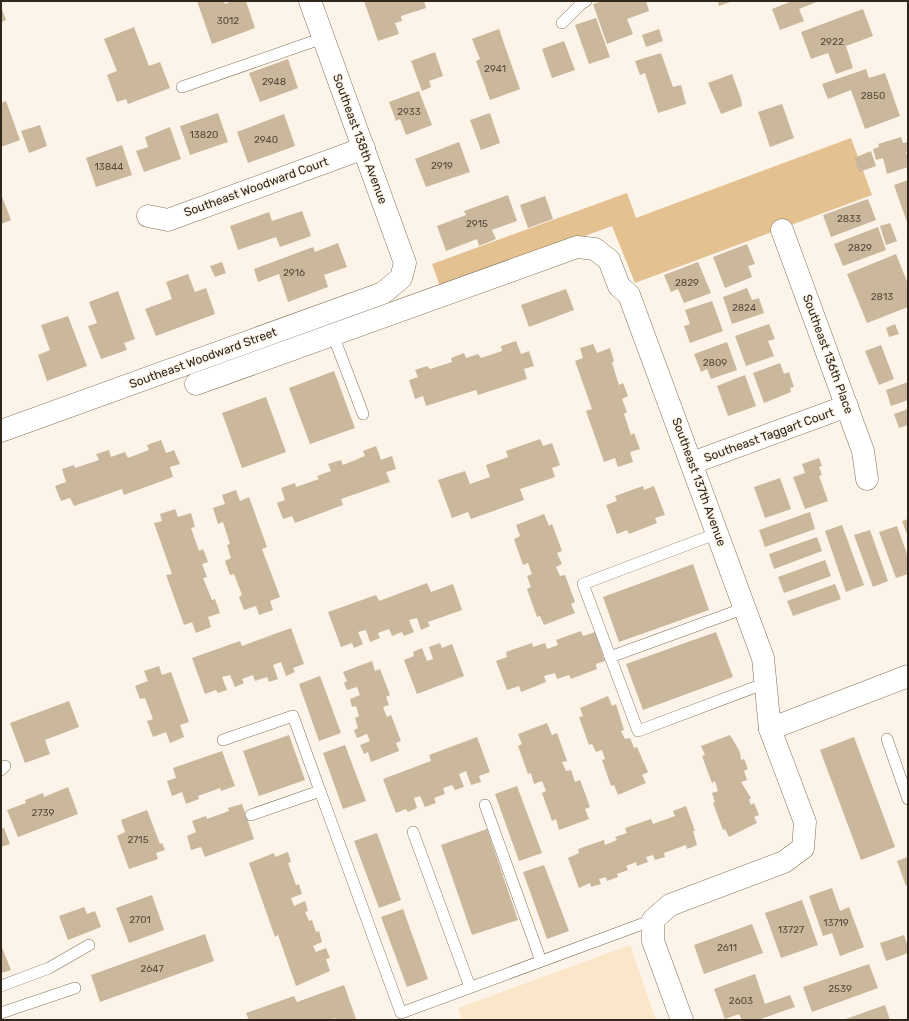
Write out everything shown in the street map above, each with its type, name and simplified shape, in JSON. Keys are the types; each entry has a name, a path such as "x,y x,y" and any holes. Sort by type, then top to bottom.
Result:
{"street":[{"name":"Southeast 138th Avenue","path":"310,1 405,263 401,278"},
{"name":"Southeast Woodward Court","path":"148,216 168,220 364,148"},
{"name":"Southeast 136th Place","path":"782,230 863,452 867,480"},
{"name":"Southeast Woodward Street","path":"196,384 577,247 595,249"},
{"name":"Southeast 137th Avenue","path":"595,249 609,260 619,286 629,295 718,533 763,658 770,729 805,822 803,848 784,862 670,905 653,920"},
{"name":"Southeast Woodward Street","path":"1,431 383,293 401,278"},
{"name":"Southeast Taggart Court","path":"692,463 847,406"},
{"path":"770,729 908,676"},
{"path":"653,920 652,941 682,1020"}],"lane":[{"path":"562,23 586,1"},
{"path":"182,87 323,38"},
{"path":"333,335 363,414"},
{"path":"718,533 583,584 638,731 766,683"},
{"path":"610,657 745,608"},
{"path":"223,740 293,716 401,1013 653,920"},
{"path":"887,739 908,799"},
{"path":"251,815 320,791"},
{"path":"485,805 541,961"},
{"path":"413,832 470,987"},
{"path":"1,986 49,968 89,945"},
{"path":"1,1013 76,988"}],"shaded area":[{"path":"851,138 872,195 635,283 612,226 441,289 432,264 627,193 636,218"},
{"path":"630,945 656,1020 462,1020 458,1008"}],"building":[{"path":"197,1 224,1 225,4 232,1 246,1 255,28 212,44"},
{"path":"364,1 424,1 426,8 401,16 402,21 395,23 399,34 378,41"},
{"path":"603,1 646,1 649,11 627,19 633,34 607,44 593,4"},
{"path":"718,1 733,1 719,6"},
{"path":"792,1 819,1 799,9 804,21 780,30 772,9"},
{"path":"1,7 6,20 1,22"},
{"path":"863,9 873,36 846,46 853,68 836,74 828,53 811,59 801,32"},
{"path":"596,18 610,57 589,64 575,25"},
{"path":"134,27 149,66 160,62 170,88 128,104 126,99 117,102 107,75 117,71 104,39"},
{"path":"499,29 520,89 490,100 476,61 480,59 472,39"},
{"path":"659,29 663,41 646,47 642,35"},
{"path":"564,41 575,70 552,78 542,49"},
{"path":"435,52 443,76 429,81 431,87 422,91 411,61"},
{"path":"661,53 673,87 681,85 686,104 658,113 645,73 640,75 635,61"},
{"path":"288,59 298,88 260,102 249,73"},
{"path":"866,69 869,78 885,73 900,116 865,129 851,90 828,99 822,84"},
{"path":"732,74 742,106 721,114 708,83"},
{"path":"419,91 432,125 406,135 400,119 396,121 389,102"},
{"path":"6,101 20,140 1,147 1,103"},
{"path":"782,104 794,138 770,147 758,112"},
{"path":"218,113 228,142 190,155 180,126"},
{"path":"490,113 500,143 481,150 470,120"},
{"path":"284,114 295,146 248,163 237,132"},
{"path":"40,125 47,146 29,153 21,131"},
{"path":"170,127 181,159 144,172 136,151 148,147 145,137"},
{"path":"901,137 903,143 908,142 908,151 906,152 908,167 887,174 883,158 876,160 873,149 879,147 878,144"},
{"path":"459,142 470,172 426,187 415,159"},
{"path":"122,145 132,175 96,187 86,158"},
{"path":"871,151 876,166 859,172 854,158"},
{"path":"908,180 908,225 894,185"},
{"path":"1,194 11,220 1,224"},
{"path":"508,195 517,221 492,230 496,239 479,246 477,239 446,251 437,226 466,215 464,211"},
{"path":"545,196 553,219 528,228 520,205"},
{"path":"868,199 876,220 831,237 823,215"},
{"path":"302,211 311,236 280,247 276,237 238,250 230,226 269,212 272,221"},
{"path":"890,223 897,241 886,245 880,226"},
{"path":"878,227 886,250 843,266 834,244"},
{"path":"338,243 347,267 324,275 328,287 288,302 279,274 258,282 254,269 313,247 315,252"},
{"path":"747,244 755,264 748,266 752,277 725,288 713,257"},
{"path":"896,254 908,284 908,307 867,323 847,274"},
{"path":"222,262 226,273 215,277 210,266"},
{"path":"698,262 711,293 684,303 678,289 671,292 664,275"},
{"path":"188,274 195,292 206,288 215,314 156,336 145,309 172,299 166,282"},
{"path":"747,288 752,300 759,298 764,313 732,324 723,297"},
{"path":"566,289 574,310 529,327 521,305"},
{"path":"118,291 135,339 124,343 127,350 101,359 88,326 97,323 89,302"},
{"path":"712,301 723,331 690,343 684,326 690,324 685,310"},
{"path":"68,316 87,366 47,381 38,355 50,350 41,325"},
{"path":"769,324 775,339 768,341 774,356 746,366 735,336"},
{"path":"895,324 899,334 889,337 886,328"},
{"path":"516,341 521,354 529,351 534,366 524,369 527,379 478,395 476,390 426,406 423,396 415,399 409,380 418,377 415,370 427,366 430,369 452,362 451,358 464,353 466,358 478,354 481,358 502,351 501,346"},
{"path":"727,342 737,370 711,379 707,369 701,372 694,354"},
{"path":"593,344 597,353 610,348 614,361 612,363 619,385 623,383 628,396 622,399 627,412 624,414 631,435 634,433 640,449 630,452 633,462 618,467 615,458 604,462 586,411 592,409 575,361 583,358 580,348"},
{"path":"881,345 894,379 879,385 865,351"},
{"path":"780,363 784,374 789,372 794,387 790,388 791,392 764,403 753,373"},
{"path":"334,371 355,428 310,444 289,388"},
{"path":"745,375 756,406 728,416 717,386"},
{"path":"908,382 908,400 891,406 886,390"},
{"path":"266,397 286,452 242,468 222,413"},
{"path":"908,409 908,425 899,428 894,414"},
{"path":"540,439 543,446 552,443 560,465 552,468 555,477 520,489 524,500 471,519 468,512 452,518 438,480 465,471 470,484 490,477 486,465 508,457 506,451"},
{"path":"161,440 166,453 174,450 180,464 170,467 173,477 124,495 122,489 74,506 70,498 61,501 55,486 66,482 62,469 74,465 75,468 99,460 96,454 109,450 111,457 125,452 128,458 149,450 147,445"},
{"path":"376,446 381,460 392,456 396,469 386,472 390,482 341,499 343,505 295,523 292,516 283,519 277,503 285,500 281,488 295,483 296,487 319,479 317,476 331,471 328,464 341,460 343,465 365,456 363,451"},
{"path":"819,458 822,466 819,467 822,475 819,476 828,501 805,509 793,477 805,473 802,464"},
{"path":"780,478 791,509 765,518 754,487"},
{"path":"643,486 644,490 654,486 665,515 655,518 657,523 629,534 627,530 617,534 606,505 617,501 615,496"},
{"path":"236,490 240,501 249,497 267,547 262,549 280,597 270,601 273,610 259,615 256,606 244,610 239,597 242,595 234,574 230,575 225,561 231,558 227,545 230,544 223,522 218,524 213,508 225,504 222,495"},
{"path":"175,509 178,517 191,513 195,527 191,528 199,551 203,549 208,562 202,564 207,577 203,578 212,600 215,599 220,613 208,617 211,627 196,633 192,622 184,625 166,575 172,574 154,523 162,521 160,514"},
{"path":"810,512 815,529 765,547 759,530"},
{"path":"544,514 549,526 552,524 562,551 557,553 562,564 556,567 560,576 565,575 575,602 571,604 575,613 544,625 540,616 537,617 527,589 531,587 527,576 532,574 528,563 523,565 514,539 520,536 516,525"},
{"path":"908,519 908,537 902,521"},
{"path":"842,525 864,585 846,592 825,531"},
{"path":"897,526 908,557 908,574 896,578 879,532"},
{"path":"870,530 888,581 873,587 854,535"},
{"path":"817,537 822,551 774,569 769,554"},
{"path":"825,560 831,576 784,593 778,577"},
{"path":"693,564 709,610 619,642 603,597"},
{"path":"427,583 431,592 453,584 462,610 428,622 430,626 421,630 417,618 409,620 414,632 404,636 402,632 392,636 389,629 378,633 380,638 370,642 366,630 358,632 363,644 354,648 352,643 341,647 328,612 376,595 379,601"},
{"path":"835,584 841,599 793,616 787,601"},
{"path":"291,628 304,664 293,668 295,672 286,676 281,662 273,665 278,679 269,682 267,677 255,681 253,675 242,679 244,683 235,687 230,675 222,677 227,690 218,693 216,690 205,694 192,658 240,641 242,646"},
{"path":"581,631 583,636 595,632 605,661 596,664 597,669 571,679 569,675 557,679 555,673 544,676 546,682 521,692 519,686 507,690 496,661 507,657 506,652 532,643 533,647 545,643 547,649 558,645 556,640"},
{"path":"716,632 733,677 643,710 626,664"},
{"path":"440,643 442,648 452,644 464,676 417,694 404,660 414,656 413,652 422,648 427,661 433,659 429,647"},
{"path":"372,661 375,671 380,669 390,695 386,697 389,705 383,707 387,717 391,715 401,741 396,743 399,751 371,762 368,752 364,754 360,745 370,741 367,734 357,738 354,730 358,728 355,718 359,716 356,706 352,707 350,699 360,695 357,687 347,690 344,683 347,681 343,672"},
{"path":"159,666 162,675 171,672 189,722 180,725 184,737 170,743 166,732 153,737 147,721 153,719 145,698 140,699 135,686 148,681 144,671"},
{"path":"320,676 341,733 319,741 299,684"},
{"path":"608,696 612,706 616,704 624,730 621,731 625,739 630,738 634,748 637,747 648,772 642,775 646,783 618,795 614,785 611,786 602,760 605,759 602,750 596,752 592,744 589,745 579,717 583,716 580,708"},
{"path":"69,701 79,727 45,740 50,754 25,763 10,723"},
{"path":"547,723 552,735 557,733 567,761 562,762 566,771 571,770 575,782 580,780 590,807 585,809 589,819 559,830 556,819 552,821 542,793 546,791 542,781 534,784 531,773 528,774 518,746 522,744 518,734"},
{"path":"289,735 305,780 259,796 243,751"},
{"path":"730,735 740,752 741,760 744,759 748,769 744,771 747,780 741,782 751,798 749,800 751,805 754,803 759,815 754,817 757,823 729,837 725,829 723,830 713,803 715,802 712,793 718,791 715,781 712,783 702,756 705,755 701,746"},
{"path":"477,737 490,772 479,776 481,782 471,785 466,771 459,774 464,787 455,790 452,785 443,788 445,794 434,798 436,803 425,807 420,796 414,798 417,808 408,812 406,809 396,813 383,779 431,761 429,755"},
{"path":"854,737 895,847 861,860 820,750"},
{"path":"345,745 366,801 343,809 323,753"},
{"path":"222,751 235,786 221,791 220,788 198,796 199,799 186,804 182,792 172,796 167,781 176,778 173,768"},
{"path":"517,786 542,853 519,861 495,794"},
{"path":"68,787 78,814 18,837 7,810 26,803 25,800 43,793 44,797"},
{"path":"242,804 254,839 205,857 201,847 191,850 187,836 196,832 192,821 206,816 207,819 229,811 228,808"},
{"path":"686,806 695,831 693,831 697,845 687,849 686,845 664,853 665,857 655,860 653,855 646,857 648,862 637,866 636,862 626,866 628,870 617,874 618,877 607,881 606,877 599,879 601,884 591,887 590,883 579,888 568,858 579,853 578,849 604,840 605,845 617,840 615,837 627,833 625,828 651,819 653,824 675,816 673,811"},
{"path":"147,810 160,844 162,843 165,850 156,853 158,859 129,869 117,836 125,832 121,820"},
{"path":"4,828 10,844 1,847 1,829"},
{"path":"487,829 518,920 472,935 441,845"},
{"path":"377,833 401,900 379,908 354,841"},
{"path":"288,852 291,862 288,863 296,885 299,884 302,894 291,898 294,906 305,901 308,911 305,912 309,921 312,920 316,932 319,931 322,942 313,946 316,952 326,948 330,958 326,959 330,971 296,986 278,935 275,937 249,863 274,853 275,857"},
{"path":"908,857 908,885 906,886 897,861"},
{"path":"544,865 569,931 547,939 523,872"},
{"path":"832,888 840,911 849,907 864,947 840,956 832,933 823,936 809,896"},
{"path":"152,895 164,930 129,943 116,908"},
{"path":"802,900 818,945 781,958 765,913"},
{"path":"84,907 87,914 95,911 101,927 68,940 59,916"},
{"path":"403,909 428,979 407,987 381,917"},
{"path":"752,924 763,953 704,974 694,945"},
{"path":"205,934 214,961 100,1002 91,975"},
{"path":"904,935 908,947 908,953 886,961 880,943"},
{"path":"1,945 11,970 1,973"},
{"path":"869,964 878,988 812,1012 803,987"},
{"path":"755,974 765,1004 790,995 795,1007 758,1020 742,1020 739,1014 725,1019 714,989"},
{"path":"344,985 356,1019 354,1020 335,1020 335,1018 330,1020 249,1020 246,1013 294,996 297,1002"},
{"path":"885,1005 890,1020 843,1020"}]}
